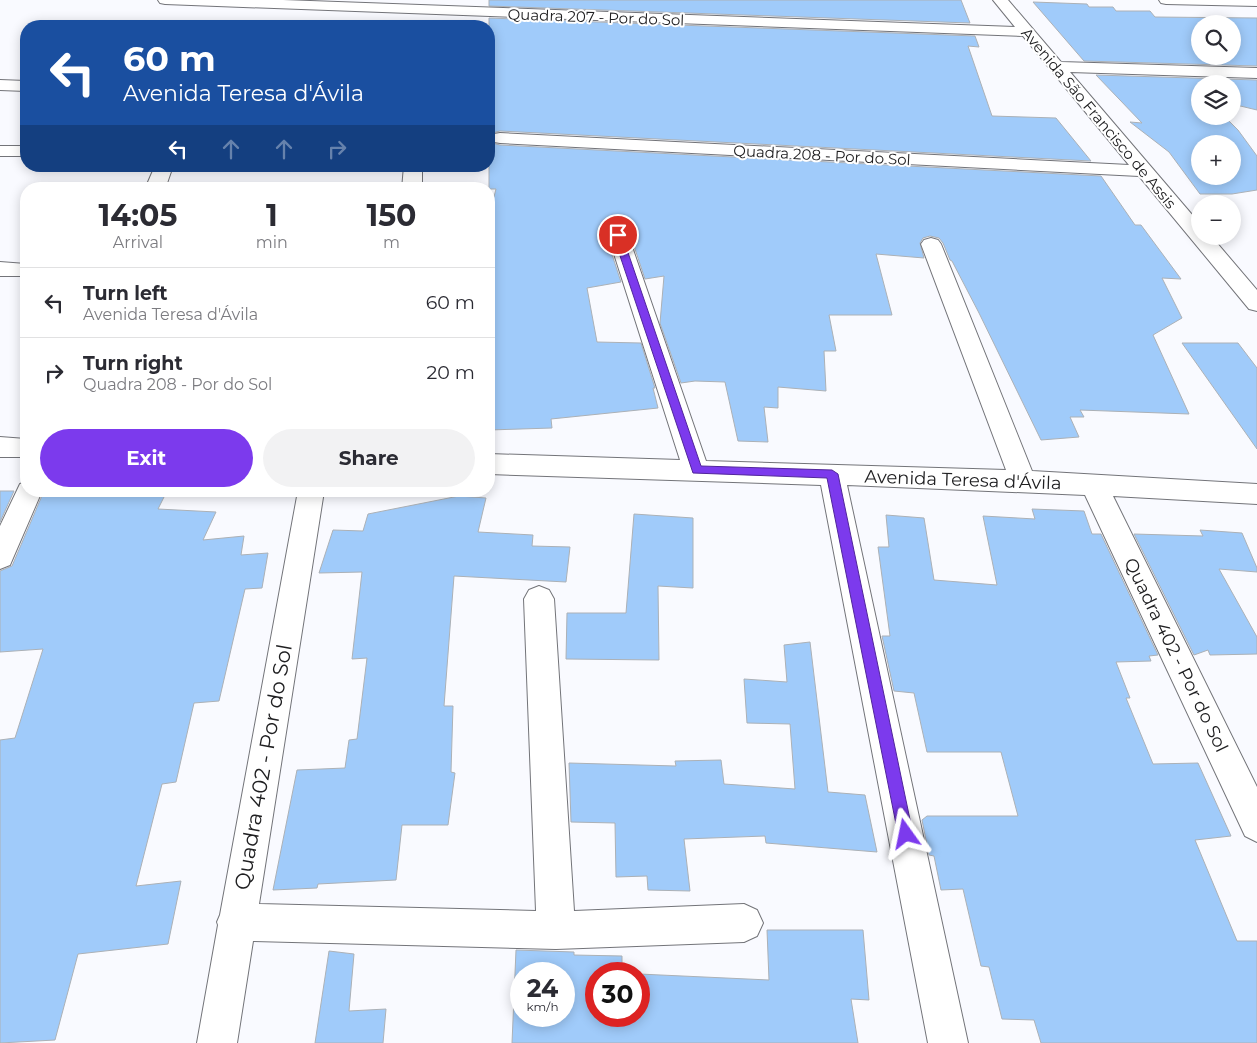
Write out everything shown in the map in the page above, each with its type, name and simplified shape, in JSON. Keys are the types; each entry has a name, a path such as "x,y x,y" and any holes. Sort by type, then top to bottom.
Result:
{"street":[{"name":"Quadra 207 - Por do Sol","path":"165,0 1026,32"},
{"name":"Avenida São Francisco de Assis","path":"1000,0 1257,304"},
{"path":"1166,0 1257,2"},
{"path":"1056,66 1257,73"},
{"path":"0,85 20,86"},
{"name":"Quadra 208 - Por do Sol","path":"500,138 1145,171"},
{"path":"0,151 20,152"},
{"path":"618,235 696,470"},
{"path":"931,244 1023,481"},
{"path":"0,269 20,270"},
{"path":"0,447 20,448"},
{"name":"Avenida Teresa d'Ávila","path":"495,464 1023,481 1257,494"},
{"path":"832,474 948,1043"},
{"name":"Quadra 402 - Por do Sol","path":"1094,485 1257,824"},
{"path":"0,557 26,497"},
{"name":"Quadra 402 - Por do Sol","path":"217,1043 236,922 310,497"},
{"path":"539,599 556,930"},
{"path":"236,922 556,930 744,923"}],"building":[{"path":"489,0 961,0 970,23 489,6"},
{"path":"1033,2 1087,4 1089,7 1113,7 1116,11 1150,11 1155,17 1191,17 1191,64 1084,61"},
{"path":"489,18 975,36 979,47 968,46 992,116 1056,118 1091,161 495,132 495,20 489,20"},
{"path":"1241,18 1257,18 1257,66 1222,65 1241,65"},
{"path":"1096,75 1191,78 1191,125 1233,125 1238,130 1257,156 1257,190 1232,194 1200,194 1193,185 1241,185 1241,135 1191,135 1191,182 1169,152 1130,122 1142,123"},
{"path":"1241,80 1257,80 1257,110 1241,106"},
{"path":"495,144 1101,176 1135,225 1141,225 1181,279 1162,278 1182,318 1153,335 1189,414 1080,410 1084,417 1070,417 1079,437 1041,440 943,243 939,238 930,236 923,238 920,243 924,258 876,254 892,315 829,315 836,351 824,351 826,391 778,387 778,408 764,407 768,442 738,441 725,382 695,381 681,383 660,323 664,276 645,279 630,234 626,229 617,227 610,230 606,236 621,282 587,288 597,342 641,343 655,388 653,388 658,408 551,419 552,428 495,430 496,189 495,182 489,182 489,172 495,172"},
{"path":"1182,343 1238,343 1257,368 1257,449"},
{"path":"0,491 14,491 0,522"},
{"path":"41,497 164,497 158,509 216,512 203,540 244,536 241,555 268,553 262,588 245,589 219,701 194,703 176,782 162,784 136,886 181,881 168,944 78,954 55,1040 0,1043 0,740 15,738 43,649 0,652 0,571 12,566"},
{"path":"454,497 486,498 478,532 533,535 532,546 570,547 566,582 454,576 444,706 453,706 451,772 455,773 448,825 402,825 396,880 318,884 317,888 273,890 297,770 345,768 349,740 357,739 367,658 352,659 362,572 319,573 333,530 363,531 368,514"},
{"path":"1032,509 1084,511 1092,534 1101,534 1158,655 1149,656 1151,661 1116,662 1130,698 1126,698 1153,764 1198,763 1231,836 1195,840 1237,941 1257,941 1257,1043 1041,1043 1034,1020 1002,1019 989,967 981,966 963,889 941,890 934,856 929,855 922,820 927,816 1018,816 1001,752 927,752 914,693 894,691 882,636 890,636 878,547 889,547 886,515 924,518 934,580 997,585 983,516 1035,519"},
{"path":"634,514 693,518 693,588 658,586 659,660 566,659 567,613 626,613"},
{"path":"1200,530 1242,533 1257,572 1219,569 1257,637 1257,654 1210,655 1208,650 1194,655 1134,534 1203,536"},
{"path":"810,642 828,792 865,795 877,852 766,843 765,836 684,839 690,891 648,890 647,876 616,877 615,823 571,822 569,763 676,766 675,761 721,760 724,784 795,789 790,724 747,723 744,679 787,682 784,645"},
{"path":"767,930 863,930 869,1000 851,999 858,1043 512,1043 513,1027 575,1027 575,962 515,962 516,950 574,952 574,955 622,956 622,962 585,962 585,1027 650,1027 650,975 769,980"},
{"path":"329,951 354,954 349,1011 386,1009 383,1043 315,1043"}],"route":[{"path":"618,235 696,470 832,474 906,834"}]}
